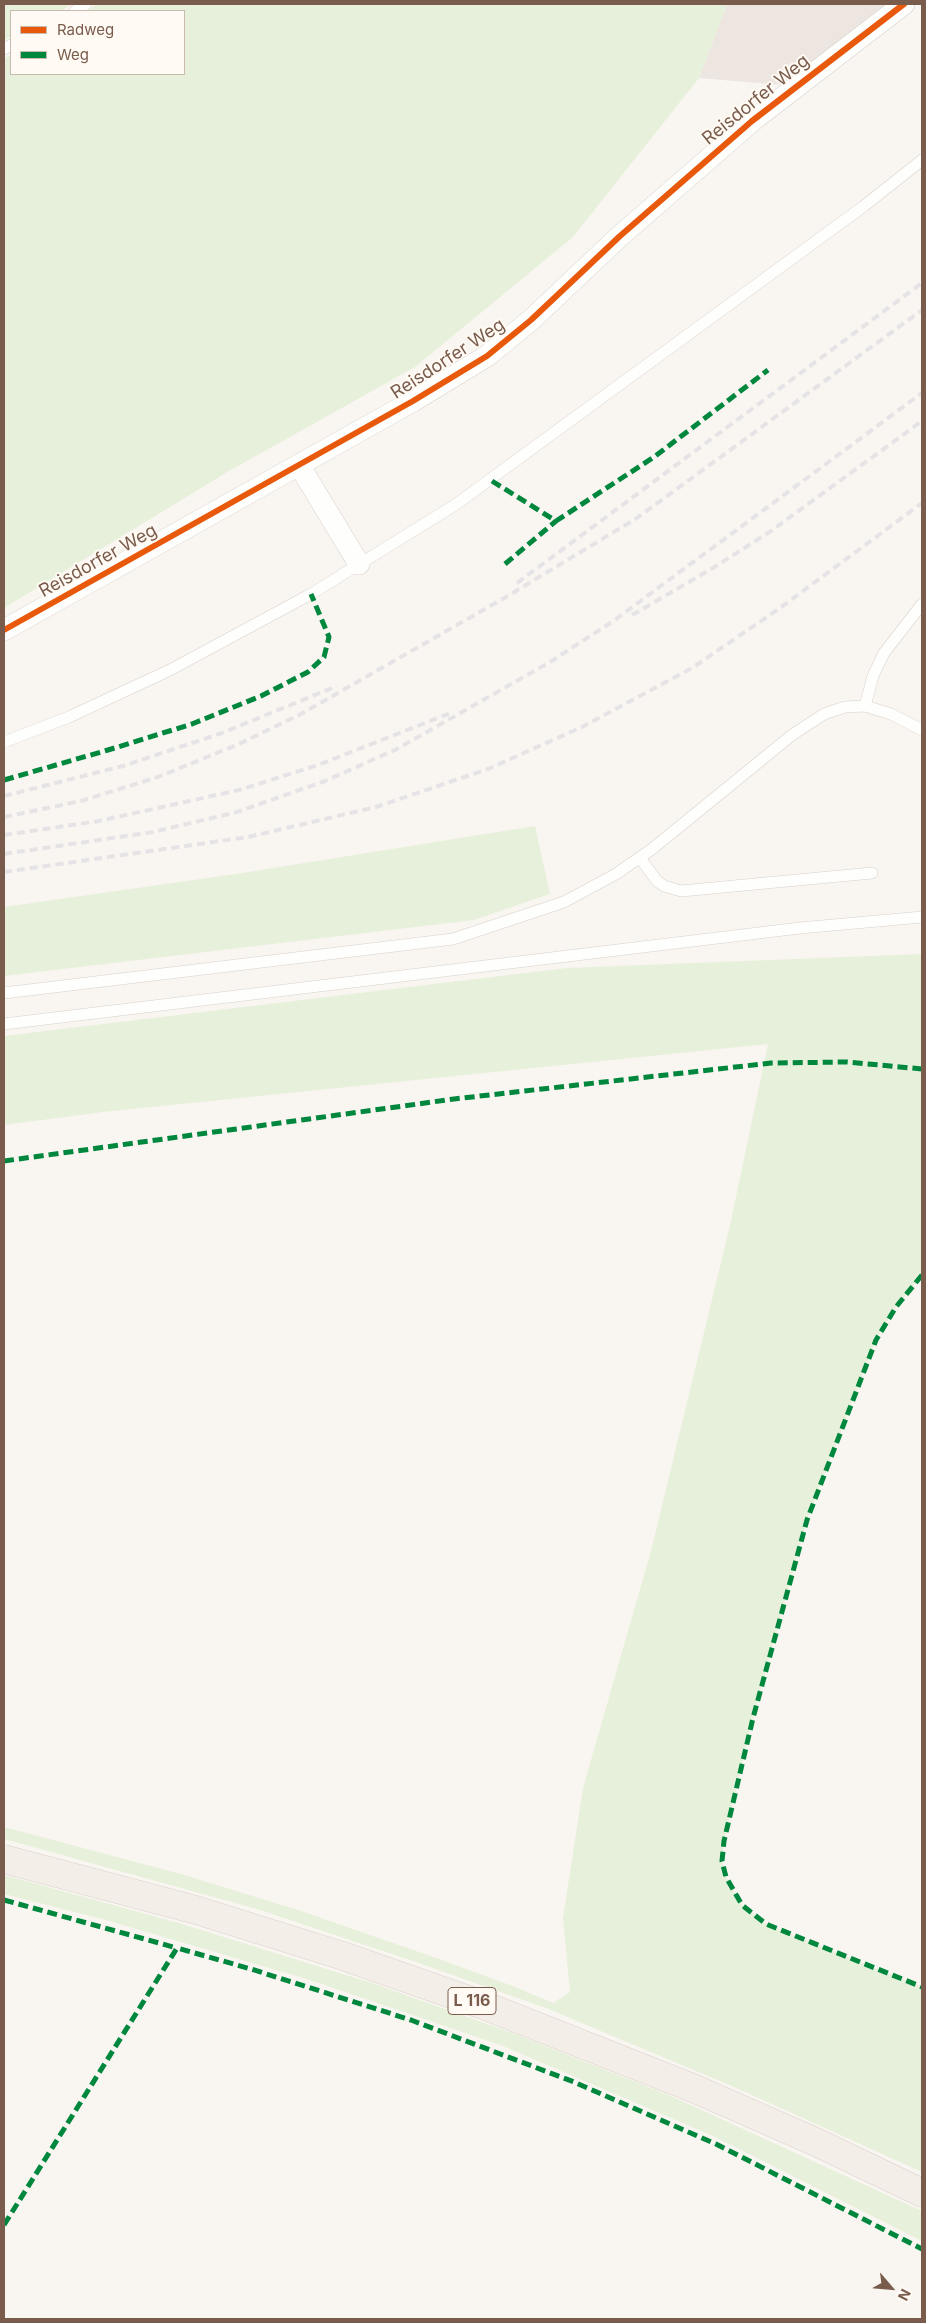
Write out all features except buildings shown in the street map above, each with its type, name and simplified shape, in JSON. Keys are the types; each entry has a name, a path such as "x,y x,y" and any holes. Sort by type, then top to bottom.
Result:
{"main road":[{"name":"L 116","path":"4,1859 196,1910 343,1956 483,2005 685,2084 922,2192"}],"street":[{"name":"Reisdorfer Weg","path":"4,630 446,382 502,344 707,160 796,86 904,4"},
{"path":"299,465 359,564"}],"lane":[{"path":"4,742 69,717 170,670 266,619 359,564 492,481 857,212 922,160"},
{"path":"865,706 872,676 884,653 922,604"},
{"path":"4,993 453,939 564,902 640,858 813,720 845,707 865,706 891,714 922,730"},
{"path":"640,858 657,881 664,886 681,891 872,873"},
{"path":"4,1024 800,928 922,917"}],"shaded area":[{"path":"727,4 904,4 796,86 699,78"}],"green space":[{"path":"4,4 72,4 63,10 10,10 10,37 4,40"},
{"path":"97,4 727,4 699,78 573,237 415,367 229,471 4,608 4,58 10,55 10,75 185,75 185,10 88,10"},
{"path":"535,826 550,894 474,920 4,976 4,907 236,874"},
{"path":"922,954 922,1275 896,1307 876,1340 807,1520 753,1718 724,1841 722,1861 726,1877 742,1905 766,1924 922,1987 922,2172 734,2087 546,2008 257,1909 4,1839 4,1827 181,1874 301,1911 442,1960 553,2003 570,1992 563,1918 583,1788 651,1551 731,1221 768,1044 103,1112 4,1125 4,1036 567,968"},
{"path":"4,1875 182,1924 372,1983 515,2034 671,2096 922,2211 922,2241 713,2136 503,2046 310,1980 106,1920 4,1894"}],"railway":[{"path":"517,583 922,283"},
{"path":"4,817 81,801 158,777 239,744 301,714 506,597 637,518 922,310"},
{"path":"4,854 153,832 237,812 325,781 397,749 550,662 612,622 922,393"},
{"path":"632,615 713,568 771,531 922,421"},
{"path":"4,872 248,837 376,807 488,769 582,727 692,668 780,608 922,503"},
{"path":"4,796 123,766 222,733 337,686"},
{"path":"4,835 99,821 239,790 318,765 453,712"}],"marked path":[{"path":"492,481 556,521 654,457 768,370"},
{"path":"505,564 556,521"},
{"path":"4,780 192,724 261,696 308,672 324,657 329,637 311,594"},
{"path":"4,1161 454,1099 771,1063 847,1062 922,1069"},
{"path":"922,1275 896,1307 876,1340 807,1520 753,1718 724,1841 722,1861 726,1877 742,1905 766,1924 922,1987"},
{"path":"4,1900 177,1948"},
{"path":"4,2225 177,1948 251,1969 411,2020 574,2082 716,2144 922,2249"}],"cycle path":[{"path":"4,630 413,401 487,356 531,320 620,236 752,121 904,4"}]}
